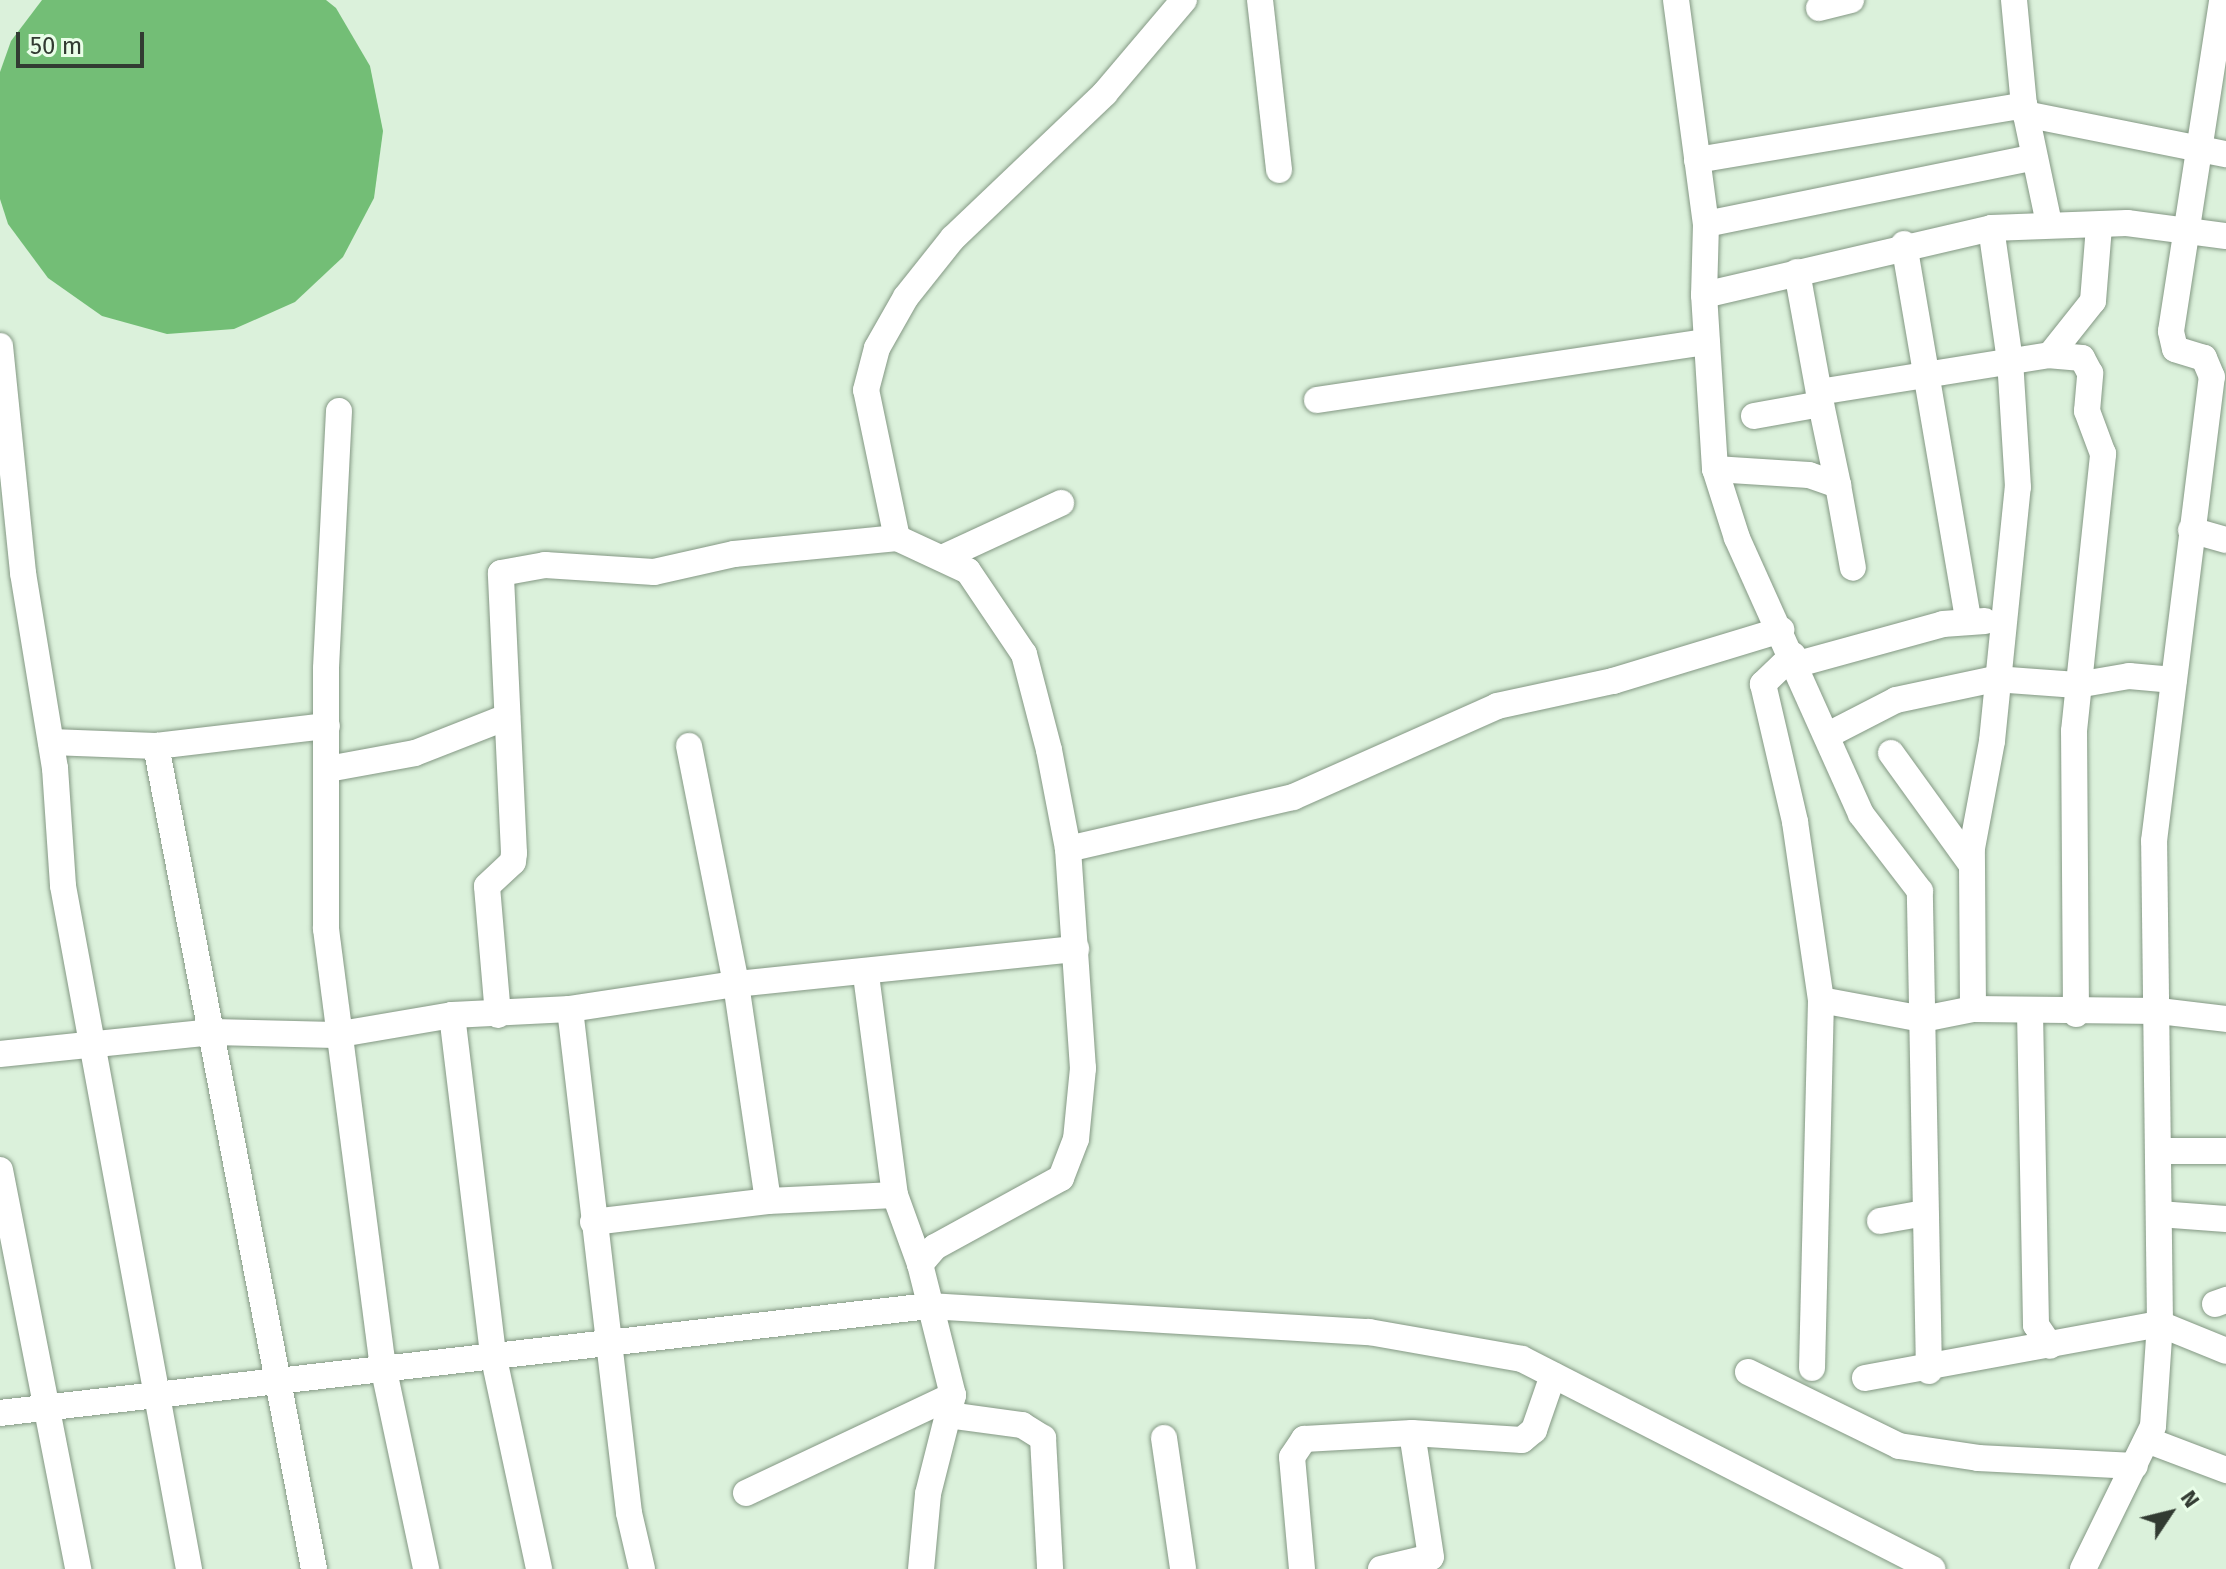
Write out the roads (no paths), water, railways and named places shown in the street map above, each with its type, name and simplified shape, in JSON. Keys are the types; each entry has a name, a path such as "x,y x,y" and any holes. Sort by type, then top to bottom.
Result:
{"street":[{"path":"897,538 866,390 877,348 906,297 953,238 1105,93 1184,0"},
{"path":"1260,0 1279,170"},
{"path":"1676,0 1706,224 1704,295 1715,469 1737,538 1796,660 1861,814 1920,891 1929,1371"},
{"path":"1819,8 1851,0"},
{"path":"2014,0 2024,109 2049,224"},
{"path":"2083,1569 2147,1440 2160,1324 2159,1011 2154,841 2212,377 2204,358 2175,349 2171,331 2195,145 2222,0"},
{"path":"1697,160 2024,109 2226,154"},
{"path":"1706,224 2034,157"},
{"path":"1704,295 1904,244 1991,228 2049,224 2226,236"},
{"path":"2050,355 2093,301 2099,226"},
{"path":"1973,1009 1971,864 1992,741 1995,679 2018,487 2010,361 1991,228"},
{"path":"1904,244 1968,620"},
{"path":"1797,272 1853,568"},
{"path":"1317,400 1707,342"},
{"path":"0,346 11,574 51,742 63,886 189,1569"},
{"path":"1754,416 1927,373 2050,355 2082,358 2090,373 2087,411 2103,454 2077,685 2076,1014"},
{"path":"339,411 327,726 326,929 335,1035 383,1366 426,1569"},
{"path":"1715,469 1809,475 1838,485"},
{"path":"944,557 1061,503"},
{"path":"2191,530 2226,540"},
{"path":"498,1015 487,886 513,862 501,573 545,565 654,572 734,554 897,538 944,557 968,571 1024,654 1068,849 1083,1068 1076,1139 1061,1178 935,1247 920,1264"},
{"path":"1812,1368 1821,1000 1795,822 1763,684 1796,660 1968,620 2001,621"},
{"path":"1068,849 1293,797 1497,706 1613,681 1781,630"},
{"path":"1828,735 1896,700 1995,679 2077,685 2129,676 2174,680"},
{"path":"328,769 415,753 507,717"},
{"path":"51,742 156,746 327,726"},
{"path":"156,746 314,1569"},
{"path":"689,746 736,984 768,1201"},
{"path":"1891,753 1971,864"},
{"path":"0,1054 92,1041 213,1032 335,1035 452,1015 570,1009 736,984 866,975 1076,949"},
{"path":"866,975 895,1195 920,1264 950,1405 928,1494 921,1569"},
{"path":"1821,1000 1923,1019 1973,1009 2076,1014 2159,1011 2226,1019"},
{"path":"570,1009 629,1513 642,1569"},
{"path":"2030,1012 2036,1325 2050,1346"},
{"path":"452,1015 493,1354 539,1569"},
{"path":"2159,1151 2226,1151"},
{"path":"0,1170 44,1408 78,1569"},
{"path":"593,1222 768,1201 895,1195"},
{"path":"1880,1221 1925,1213"},
{"path":"2159,1214 2226,1219"},
{"path":"0,1413 609,1338 929,1306 1369,1332 1522,1359 1932,1569"},
{"path":"1865,1378 1929,1371 2160,1324 2226,1351"},
{"path":"1748,1372 1899,1446 1978,1458 2135,1466"},
{"path":"1302,1569 1292,1457 1299,1443 1320,1434 1412,1433 1522,1440 1534,1430 1553,1375"},
{"path":"746,1493 950,1405 1022,1425 1043,1438 1050,1569"},
{"path":"1381,1569 1431,1557 1412,1433"},
{"path":"1164,1438 1183,1569"},
{"path":"2147,1440 2226,1470"}]}
